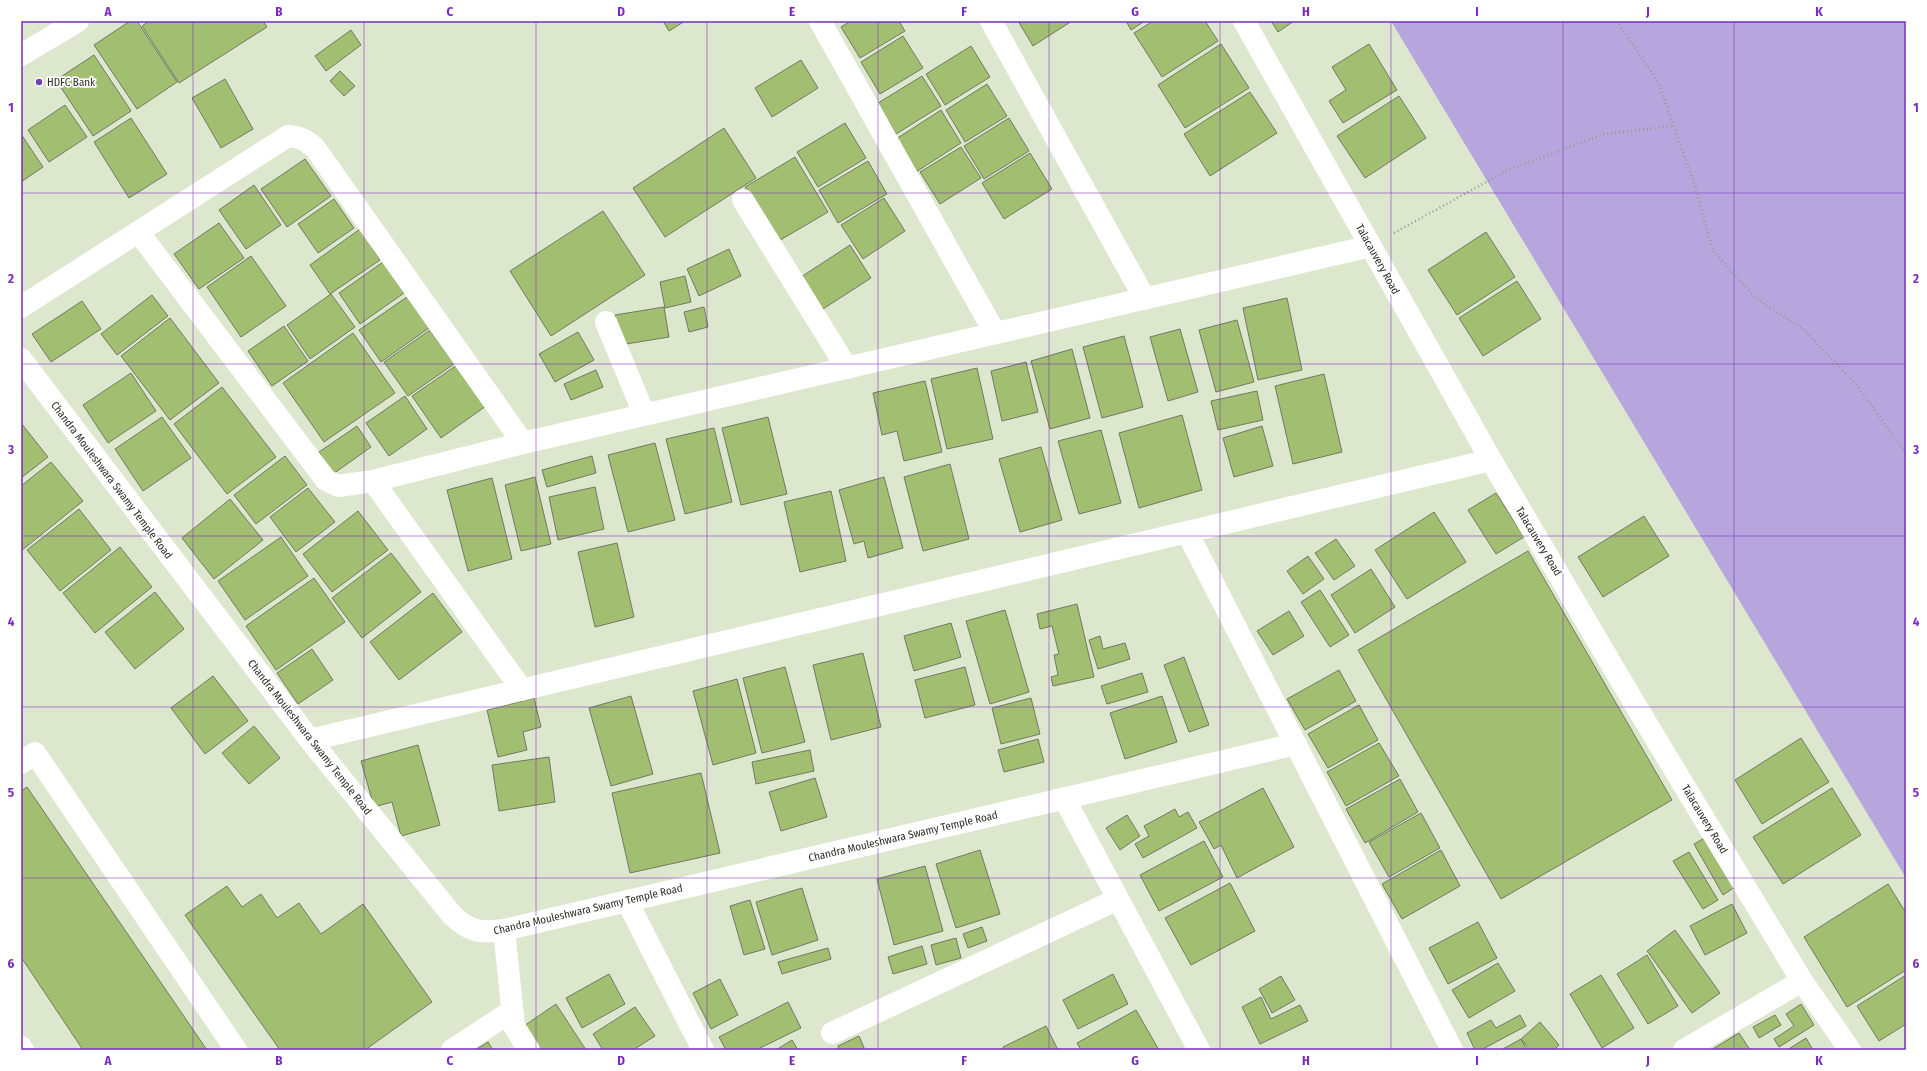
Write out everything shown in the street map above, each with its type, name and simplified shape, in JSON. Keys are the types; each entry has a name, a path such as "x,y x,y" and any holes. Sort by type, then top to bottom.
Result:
{"street":[{"path":"21,55 78,21"},
{"path":"820,21 995,333"},
{"path":"991,21 1145,299"},
{"name":"Talacauvery Road","path":"1244,21 1491,460 1636,706 1802,981 1850,1050"},
{"path":"21,307 288,136 298,137 307,140 323,159 523,443"},
{"path":"743,200 847,368"},
{"path":"139,232 326,480 338,486 373,481 644,414 1371,246"},
{"path":"606,322 644,414"},
{"name":"Chandra Mouleshwara Swamy Temple Road","path":"21,359 310,740 452,915 473,930 483,932 504,930 1296,744"},
{"path":"310,740 1491,460"},
{"path":"373,481 522,690"},
{"path":"1187,532 1452,1050"},
{"path":"21,763 35,753 236,1050"},
{"path":"1064,798 1198,1050"},
{"path":"832,1033 1118,899"},
{"path":"627,901 703,1050"},
{"path":"504,930 514,1026 529,1050"},
{"path":"1684,1050 1802,981"},
{"path":"452,1050 512,1011"}],"path":[{"path":"1617,21 1658,82 1694,182 1713,251 1757,300 1804,330 1856,384 1906,454"},
{"path":"1371,246 1508,170 1604,134 1674,126"}],"shaded area":[{"path":"1391,21 1906,21 1906,878"}],"building":[{"path":"130,21 137,21 177,82 137,109 94,45"},
{"path":"149,21 263,21 267,27 179,83 142,26"},
{"path":"663,21 685,21 669,31"},
{"path":"851,21 899,21 905,31 860,58 841,27"},
{"path":"1018,21 1072,21 1033,46"},
{"path":"1126,21 1145,21 1131,30"},
{"path":"1153,21 1205,21 1218,41 1162,77 1134,33"},
{"path":"1271,21 1294,21 1278,32"},
{"path":"351,30 361,45 326,71 315,56"},
{"path":"903,36 923,68 880,94 861,62"},
{"path":"1221,44 1249,88 1185,128 1158,85"},
{"path":"1369,44 1397,90 1343,123 1329,101 1346,90 1332,67"},
{"path":"971,46 990,77 945,105 926,74"},
{"path":"94,55 131,111 93,136 56,80"},
{"path":"801,60 818,88 772,117 755,88"},
{"path":"340,71 355,86 344,96 330,81"},
{"path":"922,76 941,106 896,134 878,103"},
{"path":"225,79 253,129 221,148 192,98"},
{"path":"987,84 1007,116 965,142 946,110"},
{"path":"1250,92 1277,133 1210,176 1184,134"},
{"path":"1399,96 1426,138 1365,178 1337,136"},
{"path":"65,105 87,137 49,162 28,130"},
{"path":"941,110 961,143 916,172 896,139"},
{"path":"131,118 167,174 129,198 94,142"},
{"path":"1009,118 1029,151 984,179 964,146"},
{"path":"845,123 866,158 818,187 797,152"},
{"path":"724,128 756,178 665,237 633,188"},
{"path":"21,134 43,167 21,182"},
{"path":"961,147 981,178 940,204 920,172"},
{"path":"1030,153 1052,189 1004,219 982,183"},
{"path":"795,157 828,212 777,242 745,187"},
{"path":"305,159 331,196 287,227 261,189"},
{"path":"868,161 887,194 838,223 819,190"},
{"path":"254,185 281,225 246,249 219,210"},
{"path":"884,198 905,231 863,259 841,225"},
{"path":"334,199 354,228 318,253 298,224"},
{"path":"603,211 645,275 551,336 510,271"},
{"path":"219,223 244,258 199,289 174,254"},
{"path":"360,229 380,260 330,294 310,265"},
{"path":"1486,232 1515,277 1457,315 1428,270"},
{"path":"850,245 871,278 823,309 801,277"},
{"path":"729,249 741,276 699,296 687,269"},
{"path":"251,256 286,306 241,337 207,287"},
{"path":"383,262 404,293 360,324 339,293"},
{"path":"685,276 691,302 665,308 660,282"},
{"path":"1517,281 1541,319 1483,356 1459,318"},
{"path":"331,294 355,327 310,359 287,325"},
{"path":"152,295 168,316 117,355 101,334"},
{"path":"407,297 429,328 381,362 359,330"},
{"path":"1287,298 1302,370 1258,380 1243,308"},
{"path":"82,301 101,329 51,362 32,334"},
{"path":"664,307 669,337 620,345 615,315"},
{"path":"704,307 708,327 689,332 684,312"},
{"path":"170,318 219,383 170,420 121,356"},
{"path":"1237,320 1254,382 1216,392 1199,330"},
{"path":"284,326 308,361 272,386 248,351"},
{"path":"1180,329 1198,392 1168,401 1150,337"},
{"path":"430,330 454,364 408,396 384,362"},
{"path":"578,332 594,360 555,382 539,354"},
{"path":"353,333 395,393 324,442 283,383"},
{"path":"1124,336 1143,407 1102,418 1083,347"},
{"path":"1072,349 1090,418 1050,429 1031,361"},
{"path":"1026,362 1038,412 1002,421 991,371"},
{"path":"457,365 486,406 441,438 412,396"},
{"path":"977,368 993,439 947,449 931,379"},
{"path":"596,370 603,387 571,400 564,384"},
{"path":"131,373 156,411 108,443 83,405"},
{"path":"1324,374 1342,452 1293,464 1275,386"},
{"path":"925,381 942,452 904,461 897,431 882,435 873,393"},
{"path":"222,387 276,457 227,494 174,424"},
{"path":"1257,391 1263,420 1218,430 1211,401"},
{"path":"405,396 427,429 389,456 366,423"},
{"path":"1182,415 1202,490 1139,508 1119,433"},
{"path":"162,417 191,458 143,491 115,449"},
{"path":"768,417 787,494 741,505 722,428"},
{"path":"21,423 48,457 21,478"},
{"path":"357,426 371,447 333,474 319,452"},
{"path":"1262,426 1273,466 1234,477 1223,438"},
{"path":"714,428 732,502 685,514 666,439"},
{"path":"1101,430 1121,503 1079,514 1058,441"},
{"path":"655,443 675,520 628,532 608,455"},
{"path":"1041,447 1062,520 1020,532 999,459"},
{"path":"285,456 307,485 256,524 234,495"},
{"path":"592,456 596,473 547,487 542,470"},
{"path":"51,462 83,501 21,551 21,486"},
{"path":"950,464 969,539 923,551 904,477"},
{"path":"535,477 551,544 521,551 505,485"},
{"path":"884,477 903,548 868,558 864,541 854,544 839,490"},
{"path":"492,478 512,559 468,571 447,490"},
{"path":"595,487 604,529 558,540 549,497"},
{"path":"308,488 335,522 296,552 270,517"},
{"path":"831,491 846,561 800,572 784,502"},
{"path":"1496,493 1524,537 1496,554 1468,510"},
{"path":"230,499 263,540 214,579 182,538"},
{"path":"79,509 111,550 60,591 27,550"},
{"path":"358,511 388,550 332,592 303,554"},
{"path":"1434,512 1466,562 1407,599 1375,550"},
{"path":"1644,516 1669,556 1603,597 1578,557"},
{"path":"281,537 308,576 245,620 218,581"},
{"path":"1336,539 1355,566 1334,580 1315,553"},
{"path":"617,543 634,617 595,627 578,552"},
{"path":"120,547 152,587 95,633 63,593"},
{"path":"1528,551 1672,800 1501,899 1358,650"},
{"path":"391,553 421,592 362,638 332,598"},
{"path":"1308,556 1324,579 1303,594 1287,571"},
{"path":"1371,569 1395,607 1355,633 1331,595"},
{"path":"314,578 345,622 276,670 246,626"},
{"path":"1320,590 1349,635 1330,647 1301,602"},
{"path":"155,592 184,629 135,669 105,632"},
{"path":"433,593 462,632 399,680 370,642"},
{"path":"1077,604 1094,677 1053,686 1051,677 1058,675 1054,655 1059,654 1052,626 1040,629 1037,614"},
{"path":"1005,610 1029,692 990,704 966,621"},
{"path":"1289,611 1304,636 1273,655 1257,631"},
{"path":"951,623 961,657 914,671 904,636"},
{"path":"1100,636 1103,649 1125,643 1130,659 1098,669 1089,640"},
{"path":"312,649 333,680 298,704 277,673"},
{"path":"863,653 881,727 831,740 813,665"},
{"path":"1184,657 1209,725 1189,732 1164,665"},
{"path":"785,667 805,742 762,753 743,678"},
{"path":"965,667 975,705 925,718 915,680"},
{"path":"1339,670 1356,701 1305,730 1287,699"},
{"path":"1142,673 1148,692 1107,704 1101,686"},
{"path":"213,676 248,721 205,754 171,708"},
{"path":"737,679 756,753 713,765 693,691"},
{"path":"631,696 653,774 611,786 589,708"},
{"path":"1162,696 1177,742 1125,759 1110,713"},
{"path":"534,698 541,727 523,732 527,750 498,757 487,710"},
{"path":"1031,698 1040,734 1001,744 992,708"},
{"path":"1359,705 1378,740 1328,768 1308,734"},
{"path":"254,726 280,758 249,784 222,753"},
{"path":"1801,738 1829,782 1762,824 1735,780"},
{"path":"1038,739 1044,762 1004,772 998,750"},
{"path":"1379,743 1399,776 1346,806 1327,772"},
{"path":"418,745 440,825 401,836 392,802 374,807 361,761"},
{"path":"810,750 814,771 756,784 752,762"},
{"path":"549,757 555,802 499,811 492,765"},
{"path":"701,773 720,853 630,873 612,793"},
{"path":"815,778 827,817 781,831 769,792"},
{"path":"1400,779 1418,812 1365,843 1346,809"},
{"path":"27,787 207,1050 83,1050 21,957 21,791"},
{"path":"1263,788 1294,847 1237,878 1221,845 1214,849 1199,822"},
{"path":"1832,788 1861,835 1783,884 1753,837"},
{"path":"1175,809 1179,817 1188,812 1197,828 1143,858 1135,844 1149,836 1144,826"},
{"path":"1421,813 1440,848 1389,877 1369,842"},
{"path":"1127,815 1140,836 1120,850 1106,828"},
{"path":"1706,837 1735,887 1723,895 1694,844"},
{"path":"1204,841 1223,877 1159,911 1140,875"},
{"path":"980,850 1000,914 956,928 936,864"},
{"path":"1441,850 1460,886 1402,919 1382,884"},
{"path":"1689,852 1718,900 1703,909 1673,861"},
{"path":"925,866 943,931 894,945 877,879"},
{"path":"1230,883 1255,931 1191,965 1165,918"},
{"path":"1888,884 1906,913 1906,970 1847,1007 1804,937"},
{"path":"227,886 242,907 261,894 277,918 299,903 321,934 363,904 432,1002 365,1050 280,1050 185,915"},
{"path":"802,888 818,940 772,955 756,902"},
{"path":"750,900 765,949 744,955 730,906"},
{"path":"1732,904 1747,933 1705,955 1690,926"},
{"path":"1478,922 1497,958 1448,984 1429,948"},
{"path":"982,927 987,941 968,948 963,934"},
{"path":"1675,930 1720,993 1692,1013 1647,951"},
{"path":"956,938 961,958 936,965 931,945"},
{"path":"922,946 927,964 893,974 888,957"},
{"path":"828,948 831,959 782,974 778,962"},
{"path":"1647,955 1678,1006 1648,1024 1617,974"},
{"path":"1498,963 1515,991 1469,1018 1452,990"},
{"path":"609,974 625,1004 582,1028 566,998"},
{"path":"1113,974 1128,1004 1078,1029 1063,1000"},
{"path":"1601,975 1634,1028 1602,1048 1570,994"},
{"path":"1906,975 1906,1024 1879,1041 1857,1006"},
{"path":"1281,976 1295,1000 1272,1013 1259,989"},
{"path":"720,979 738,1015 711,1029 693,993"},
{"path":"1261,997 1271,1019 1300,1005 1308,1021 1260,1044 1242,1007"},
{"path":"788,1002 801,1028 756,1050 726,1050 719,1037"},
{"path":"556,1004 586,1050 535,1050 521,1028"},
{"path":"1801,1004 1814,1025 1779,1047 1774,1039 1794,1026 1786,1014"},
{"path":"635,1007 655,1036 633,1050 603,1050 593,1034"},
{"path":"1136,1010 1159,1050 1081,1050 1077,1043"},
{"path":"1520,1015 1526,1026 1481,1050 1475,1050 1467,1033 1491,1020 1496,1028"},
{"path":"1775,1015 1781,1025 1759,1038 1753,1027"},
{"path":"1540,1022 1559,1045 1554,1050 1530,1050 1521,1039"},
{"path":"1046,1026 1058,1050 1004,1050 1003,1047"},
{"path":"1739,1033 1750,1050 1711,1050"},
{"path":"859,1036 865,1050 839,1050 838,1046"},
{"path":"1806,1038 1813,1050 1787,1050"},
{"path":"1521,1039 1527,1050 1501,1050"},
{"path":"792,1040 798,1050 776,1050"},
{"path":"488,1042 493,1050 475,1050"}],"place":[{"name":"HDFC Bank","path":"39,82"}]}
